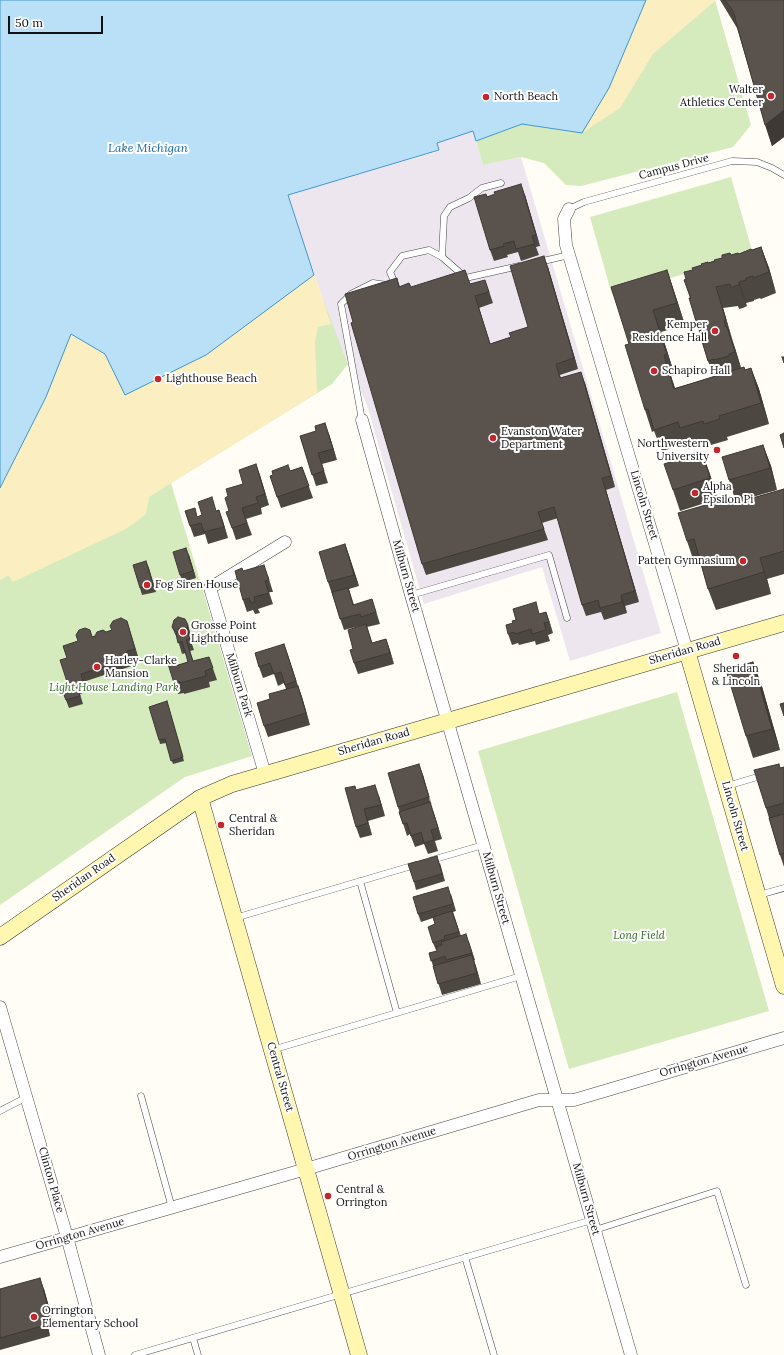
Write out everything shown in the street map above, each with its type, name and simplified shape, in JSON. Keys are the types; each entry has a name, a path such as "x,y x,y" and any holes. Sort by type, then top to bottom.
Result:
{"main road":[{"name":"Sheridan Road","path":"0,937 200,798 232,784 784,623"},
{"name":"Lincoln Street","path":"687,651 784,986"},
{"name":"Central Street","path":"200,798 359,1355"}],"street":[{"name":"Lincoln Street","path":"569,209 564,219 566,245 687,651"},
{"name":"Milburn Street","path":"362,420 447,721 631,1355"},
{"name":"Milburn Park","path":"265,774 210,588 285,542"},
{"name":"Clinton Place","path":"0,1006 67,1237 99,1355"},
{"name":"Orrington Avenue","path":"0,1256 172,1208 539,1100 574,1100 784,1038"}],"lane":[{"name":"Campus Drive","path":"569,209 584,202 732,162 757,162 784,175"},
{"path":"442,257 444,216 450,208 469,198 482,188 501,183"},
{"path":"362,420 342,304 351,294 373,283 398,287 390,272 402,256 429,250 442,257 466,278"},
{"path":"534,263 569,255"},
{"path":"454,280 527,264"},
{"path":"411,595 548,555 567,618"},
{"path":"727,786 770,773"},
{"path":"429,861 483,845"},
{"path":"234,918 421,863"},
{"path":"360,881 397,1013"},
{"path":"758,896 784,888"},
{"path":"272,1050 521,976"},
{"path":"141,1096 172,1208"},
{"path":"0,1111 27,1097"},
{"path":"135,1355 465,1257 593,1225 717,1191 746,1285"},
{"path":"465,1257 494,1355"},
{"path":"193,1338 198,1355"}],"shaded area":[{"path":"473,131 483,165 521,157 661,633 570,661 542,567 424,604 367,405 331,324 288,195 439,151 437,143"}],"green space":[{"path":"715,0 751,125 733,147 581,186 566,185 544,163 521,157 483,165 476,141 522,124 582,133 630,62"},
{"path":"731,177 753,254 612,295 590,217"},
{"name":"Light House Landing Park","path":"324,302 348,364 332,384 171,483 252,756 185,777 0,905 0,580 8,575"},
{"name":"Long Field","path":"677,692 769,1011 569,1069 478,751"}],"sand":[{"path":"435,0 715,1 653,54 620,108 582,133 522,124 476,141 473,131 437,143 439,150 288,195 331,324 318,327 315,341 317,393 149,497 146,514 126,529 13,582 8,575 0,580 0,290"}],"water":[{"name":"Lake Michigan","path":"0,0 646,0 609,88 582,133 522,124 476,141 473,131 437,143 439,150 288,195 314,275 206,355 125,395 105,354 71,334 46,397 0,488"}],"building":[{"name":"Walter Athletics Center","path":"725,0 784,0 784,110 765,125 733,11"},
{"path":"521,184 536,235 532,236 535,244 516,249 514,241 490,250 474,197 486,194 487,197 495,194 494,192"},
{"path":"761,247 769,272 753,278 753,276 746,278 746,280 739,282 739,285 731,288 730,284 716,287 726,320 724,321 735,352 729,354 729,356 708,361 700,335 702,335 700,328 698,328 689,298 691,298 684,280 686,279 684,272 693,270 692,268 702,265 701,264 722,258 722,255 730,253 731,255 739,254"},
{"name":"Evanston Water Department","path":"544,256 574,358 556,364 560,378 581,372 611,476 602,478 635,591 621,595 622,602 600,608 598,600 582,605 554,507 538,512 544,529 422,564 351,323 353,322 345,294 397,278 399,287 409,283 411,287 465,270 470,284 485,280 489,292 475,296 490,344 511,337 509,333 528,327 510,266"},
{"name":"Schapiro Hall","path":"667,270 677,303 653,310 667,354 664,355 674,389 744,367 745,370 751,368 761,403 719,416 720,419 704,424 703,421 680,428 678,422 654,430 648,409 645,410 625,345 629,344 611,287"},
{"path":"325,423 333,449 318,453 324,471 312,475 300,436 316,431 315,426"},
{"path":"784,433 784,448 780,435"},
{"path":"763,445 770,468 729,480 722,457"},
{"path":"702,452 710,478 673,490 664,464"},
{"path":"256,464 265,494 256,497 258,503 242,508 247,523 232,528 226,512 229,511 225,498 228,496 226,489 243,484 239,470"},
{"path":"288,465 290,471 302,467 309,486 277,497 270,476 273,475 272,471"},
{"name":"Patten Gymnasium","path":"784,489 784,551 760,558 764,572 708,589 694,539 687,541 678,513 740,495 742,501"},
{"path":"212,497 216,511 219,510 224,527 204,532 201,523 190,526 185,511 195,508 197,517 202,515 198,502"},
{"path":"345,544 354,575 328,582 319,552"},
{"name":"Fog Siren House","path":"186,548 193,571 180,575 173,552"},
{"name":"Fog Siren House","path":"146,561 153,584 140,588 133,565"},
{"path":"264,565 269,580 265,581 269,593 254,597 255,602 251,603 249,598 243,600 235,571 242,568 243,571"},
{"path":"348,588 353,605 372,599 376,612 361,617 360,614 340,619 332,592"},
{"path":"536,602 539,614 546,612 549,622 544,623 546,630 532,634 531,629 515,634 514,632 508,634 506,625 513,623 512,621 516,620 513,609"},
{"path":"178,617 185,619 188,625 184,631 183,628 178,629 180,633 175,631 172,627 174,620"},
{"name":"Harley-Clarke Mansion","path":"121,618 127,621 135,649 127,651 129,659 81,674 84,684 77,686 80,696 66,700 62,690 69,688 60,660 67,658 63,646 78,641 76,635 79,630 85,628 90,630 92,637 95,636 97,632 112,630 110,626 113,621"},
{"path":"366,624 372,643 386,639 390,653 354,663 350,650 353,649 348,630"},
{"path":"183,628 184,632 187,631 190,639 186,640 193,661 209,657 213,668 205,671 206,676 180,683 180,681 174,683 168,664 174,662 175,666 188,662 182,641 178,643 176,634 180,633 178,629"},
{"path":"284,644 296,681 285,685 281,672 274,674 270,663 259,667 255,653"},
{"path":"753,662 772,729 746,736 726,670"},
{"path":"298,686 306,713 264,726 257,703 270,699 269,694"},
{"path":"167,701 183,757 171,761 165,739 159,740 149,707"},
{"path":"784,703 784,716 780,704"},
{"path":"419,764 429,797 398,807 388,773"},
{"path":"779,764 780,768 784,767 784,803 766,808 754,770"},
{"path":"375,785 381,805 364,809 368,823 356,827 345,788 355,786 356,790"},
{"path":"430,802 438,828 431,830 434,840 424,843 421,832 411,836 407,823 403,824 399,812"},
{"path":"784,814 784,853 780,855 769,818"},
{"path":"437,856 442,874 414,882 408,864"},
{"path":"448,887 453,904 418,914 413,897"},
{"path":"452,911 459,932 444,936 445,939 433,943 428,927 435,924 433,917"},
{"path":"466,934 472,953 446,960 445,956 431,961 429,953 437,951 436,947 442,945 441,942"},
{"path":"472,955 477,973 438,984 433,966"},
{"path":"40,1278 50,1314 44,1316 46,1325 0,1338 0,1289"}],"place":[{"name":"Walter Athletics Center","path":"771,96"},
{"name":"North Beach","path":"486,97"},
{"name":"Kemper Residence Hall","path":"715,331"},
{"name":"Schapiro Hall","path":"654,371"},
{"name":"Lighthouse Beach","path":"158,379"},
{"name":"Evanston Water Department","path":"493,438"},
{"name":"Northwestern University","path":"717,450"},
{"name":"Alpha Epsilon Pi","path":"695,493"},
{"name":"Patten Gymnasium","path":"743,561"},
{"name":"Fog Siren House","path":"147,585"},
{"name":"Grosse Point Lighthouse","path":"183,632"},
{"name":"Sheridan & Lincoln","path":"736,656"},
{"name":"Harley-Clarke Mansion","path":"97,667"},
{"name":"Central & Sheridan","path":"221,825"},
{"name":"Central & Orrington","path":"328,1196"},
{"name":"Orrington Elementary School","path":"34,1317"}]}
